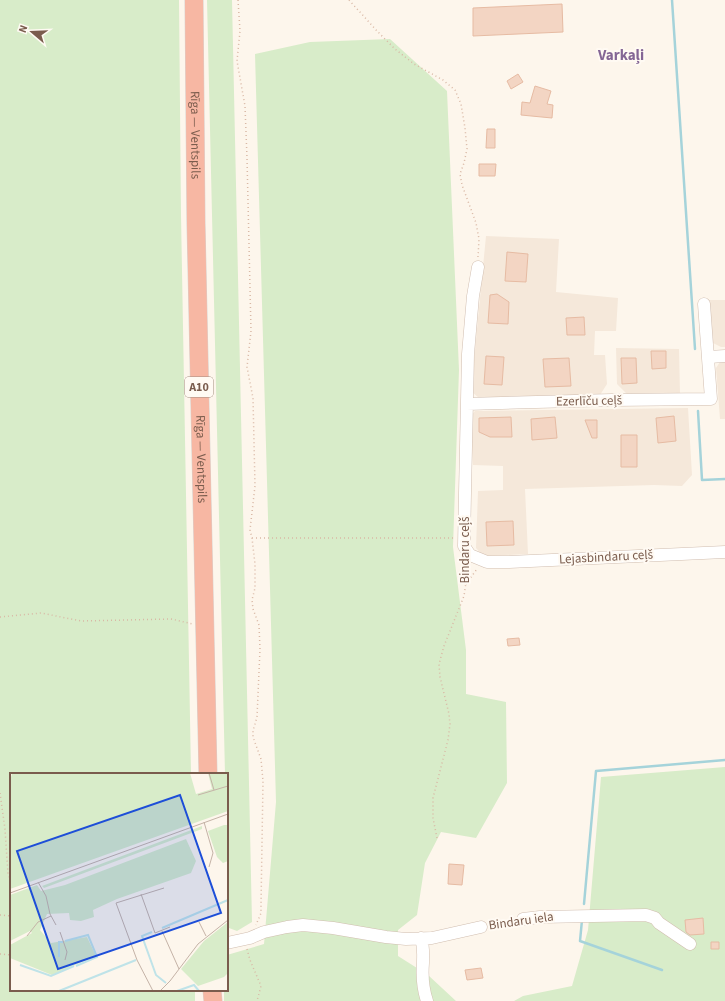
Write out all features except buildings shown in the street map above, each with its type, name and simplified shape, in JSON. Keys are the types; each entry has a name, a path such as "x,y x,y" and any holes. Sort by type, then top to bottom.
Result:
{"highway":[{"name":"Rīga — Ventspils","path":"194,0 196,223 208,773"},
{"path":"212,991 213,1001"}],"street":[{"name":"Bindaru ceļš","path":"464,542 468,354 478,267"},
{"path":"704,304 709,356 725,356"},
{"name":"Ezerlīču ceļš","path":"467,404 712,399 709,356"},
{"name":"Lejasbindaru ceļš","path":"464,542 470,555 486,562 725,552"},
{"name":"Bindaru iela","path":"522,919 540,917 646,915 655,918 659,923 690,944"},
{"name":"Bindaru iela","path":"228,943 250,938 264,932 303,925 333,928 386,938 406,939 432,938 482,927"},
{"path":"421,938 424,948 423,964 427,1001"}],"path":[{"path":"238,0 240,31 237,61 245,106 247,158 251,331 247,367 253,398 255,486 250,530 255,564 255,588 252,600 253,609 259,625 260,649 257,717 253,737 261,759 263,781 261,913 250,938 247,950 260,986 257,1001"},
{"path":"349,0 394,49 414,64 443,80 455,90 461,104 467,149 460,174 462,185 476,223 479,239 478,267"},
{"path":"252,538 464,542"},
{"name":"Bindaru ceļš","path":"437,838 433,818 433,798 448,740 450,724 440,677 439,664 444,646 464,596 467,575 464,542"},
{"path":"466,585 476,570 486,562"},
{"path":"0,617 41,613 81,621 171,620 204,626"},
{"path":"0,793 5,829 8,874 10,879"},
{"path":"0,915 10,916"},
{"name":"Bindaru iela","path":"482,927 504,926 522,919"},
{"path":"0,954 10,955"}],"shaded area":[{"path":"486,236 559,239 556,292 618,298 616,331 595,331 594,355 605,355 607,384 600,395 479,398 471,391"},
{"path":"709,300 725,300 725,347 721,347 713,343"},
{"path":"616,348 679,349 680,394 627,394 617,384"},
{"path":"720,362 725,362 725,419 720,419 716,368"},
{"path":"688,408 692,475 682,486 654,485 525,489 528,554 483,556 476,548 478,491 503,490 503,466 473,465 471,416 475,411"}],"green space":[{"path":"0,0 179,0 181,215 191,773 10,773 10,991 195,991 195,1001 0,1001"},
{"path":"207,0 232,0 252,922 237,931 229,928 228,773 225,773"},
{"path":"390,39 447,91 459,370 453,547 466,650 466,694 506,702 507,783 476,838 441,832 425,863 417,915 398,930 398,956 428,975 456,1001 224,1001 224,991 228,991 228,955 264,944 276,802 255,54 310,42"},
{"path":"725,767 725,1001 514,1001 523,996 572,986 588,930 601,777"}],"waterway":[{"path":"672,0 695,349"},
{"path":"698,411 702,480 725,479"},
{"path":"584,904 596,771 725,760"},
{"path":"582,920 580,941 662,970"}],"district":[{"name":"Varkaļi","path":"621,55"}]}
